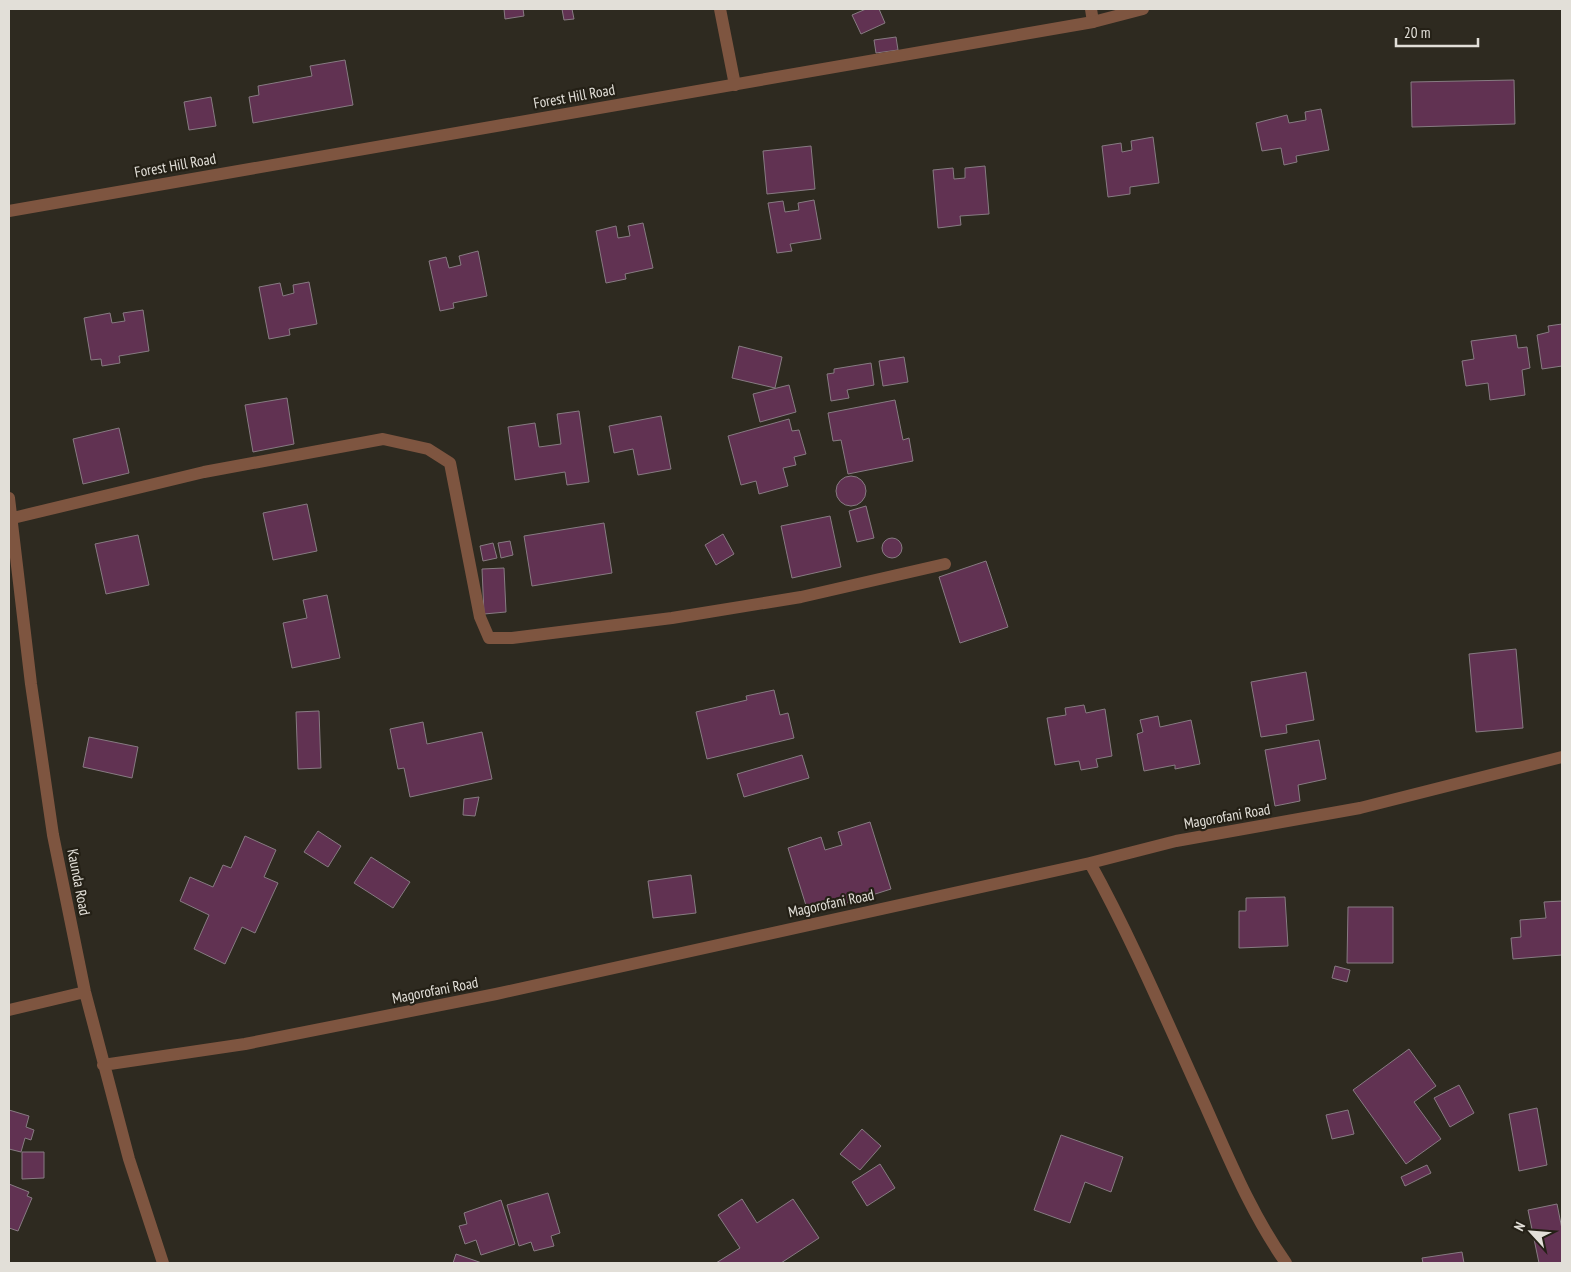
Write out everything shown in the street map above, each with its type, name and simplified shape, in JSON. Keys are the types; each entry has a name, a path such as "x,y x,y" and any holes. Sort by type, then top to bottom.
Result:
{"street":[{"path":"720,9 735,85"},
{"path":"1091,9 1094,22"},
{"name":"Forest Hill Road","path":"9,211 1094,22 1144,9"},
{"path":"13,518 204,472 383,440 428,449 450,463 480,617 489,638 512,638 672,618 801,597 945,564"},
{"name":"Kaunda Road","path":"9,498 53,835 85,992 103,1065 129,1160 163,1263"},
{"name":"Magorofani Road","path":"103,1065 245,1044 476,998 1090,863 1176,841 1360,808 1562,757"},
{"path":"1090,863 1123,922 1234,1170 1270,1241 1286,1263"},
{"path":"9,1010 85,992"}],"building":[{"path":"504,9 523,9 524,16 505,19"},
{"path":"562,9 572,9 574,19 564,20"},
{"path":"866,9 879,9 885,23 861,34 852,15"},
{"path":"896,37 898,50 876,53 874,40"},
{"path":"345,60 353,105 253,123 249,97 259,95 258,86 312,76 310,66"},
{"path":"1514,80 1515,124 1412,127 1411,82"},
{"path":"211,97 216,126 189,130 184,102"},
{"path":"1321,109 1329,150 1296,156 1297,162 1284,165 1281,148 1262,151 1256,123 1287,115 1289,123 1306,120 1305,112"},
{"path":"1153,137 1159,183 1130,187 1130,194 1108,197 1102,146 1121,143 1122,152 1132,150 1131,141"},
{"path":"811,146 815,189 767,194 763,151"},
{"path":"985,166 989,214 960,216 961,225 938,228 933,170 953,168 954,179 965,178 965,168"},
{"path":"814,200 821,239 790,244 792,251 777,253 768,203 783,201 785,212 799,210 798,203"},
{"path":"643,223 653,268 625,274 626,279 606,283 596,231 616,226 618,238 630,236 628,226"},
{"path":"478,251 487,296 453,303 454,308 440,311 429,261 446,257 449,268 461,265 459,256"},
{"path":"309,282 317,324 289,329 290,335 269,339 259,287 280,283 283,296 294,293 293,285"},
{"path":"143,310 149,351 119,356 120,363 102,366 101,359 91,360 84,318 110,313 112,323 125,321 123,313"},
{"path":"1562,324 1562,366 1542,369 1537,335 1549,332 1548,326"},
{"path":"1516,335 1518,348 1527,347 1530,368 1522,370 1525,395 1490,400 1488,383 1466,386 1462,361 1474,359 1471,341"},
{"path":"739,346 782,357 775,388 732,378"},
{"path":"904,357 908,382 883,386 879,361"},
{"path":"871,363 874,385 847,390 849,398 831,401 827,374 834,373 834,369"},
{"path":"789,385 796,412 760,422 753,394"},
{"path":"287,398 294,444 253,452 245,405"},
{"path":"895,400 903,440 909,438 913,461 848,474 841,440 833,441 828,413"},
{"path":"579,411 589,482 567,485 565,472 515,480 508,427 535,423 539,447 561,444 557,414"},
{"path":"661,416 671,469 638,475 633,449 614,453 609,426"},
{"path":"789,419 792,431 799,430 806,454 794,457 796,465 783,468 788,486 759,494 756,481 741,485 728,436"},
{"path":"119,428 129,473 83,484 73,439"},
{"path":"851,476 862,480 866,491 862,502 851,506 840,502 836,491 840,480"},
{"path":"307,504 317,551 273,560 263,513"},
{"path":"866,506 874,538 857,542 849,511"},
{"path":"830,516 841,567 792,578 781,526"},
{"path":"604,523 612,573 532,586 524,536"},
{"path":"723,534 734,554 716,565 705,545"},
{"path":"138,535 149,585 106,594 95,544"},
{"path":"892,538 899,541 902,548 899,555 892,558 885,555 882,548 885,541"},
{"path":"510,541 513,555 501,558 498,543"},
{"path":"493,543 497,558 483,561 480,546"},
{"path":"986,561 1008,627 960,643 939,577"},
{"path":"504,568 506,612 484,614 482,569"},
{"path":"327,595 340,658 292,668 283,623 307,618 303,600"},
{"path":"1516,649 1523,728 1476,732 1469,654"},
{"path":"1306,672 1314,720 1286,725 1287,733 1261,737 1251,682"},
{"path":"774,690 780,715 788,713 794,738 707,759 696,712 747,700 746,696"},
{"path":"1084,705 1086,713 1105,709 1112,756 1096,759 1098,767 1081,770 1079,761 1055,765 1047,718 1066,715 1065,708"},
{"path":"319,711 321,768 298,769 296,712"},
{"path":"1158,716 1160,727 1191,720 1200,764 1175,769 1175,765 1144,771 1137,734 1143,732 1140,720"},
{"path":"423,722 427,744 482,732 492,779 410,797 404,768 398,769 390,729"},
{"path":"89,737 138,747 132,778 83,767"},
{"path":"1319,740 1326,779 1298,785 1300,801 1275,806 1265,750"},
{"path":"802,755 809,778 744,797 737,774"},
{"path":"479,797 475,816 463,815 464,799"},
{"path":"870,822 891,889 809,915 788,848 821,837 825,850 842,845 838,832"},
{"path":"318,831 341,846 328,867 304,852"},
{"path":"245,836 276,850 264,877 278,883 255,933 242,927 225,964 194,949 209,915 180,901 190,877 213,887 223,865 231,868"},
{"path":"371,857 410,882 393,908 354,883"},
{"path":"691,875 696,913 653,918 648,881"},
{"path":"1285,897 1288,946 1239,948 1239,911 1246,911 1246,898"},
{"path":"1562,901 1562,955 1513,959 1511,938 1521,937 1520,920 1546,918 1544,902"},
{"path":"1348,907 1393,907 1393,963 1347,963"},
{"path":"1335,966 1350,970 1347,982 1332,978"},
{"path":"1409,1049 1436,1086 1414,1102 1441,1139 1406,1164 1353,1090"},
{"path":"1459,1085 1474,1113 1450,1127 1434,1098"},
{"path":"1537,1108 1547,1165 1519,1171 1509,1114"},
{"path":"9,1110 29,1116 26,1127 34,1130 31,1140 25,1138 21,1152 9,1149"},
{"path":"1348,1110 1354,1134 1332,1139 1326,1115"},
{"path":"862,1129 881,1146 860,1170 840,1154"},
{"path":"1061,1135 1123,1157 1111,1192 1085,1182 1070,1223 1034,1210"},
{"path":"22,1152 44,1152 44,1178 22,1179"},
{"path":"880,1164 895,1188 867,1206 852,1182"},
{"path":"1427,1165 1431,1173 1405,1186 1401,1177"},
{"path":"9,1184 29,1192 27,1196 32,1198 18,1231 9,1228"},
{"path":"548,1193 560,1233 551,1236 554,1246 534,1251 531,1242 519,1246 507,1205"},
{"path":"742,1199 757,1223 793,1199 819,1238 781,1263 716,1263 740,1248 718,1215"},
{"path":"501,1200 515,1244 481,1255 476,1240 465,1244 459,1226 467,1224 464,1213"},
{"path":"1557,1204 1562,1229 1562,1263 1539,1263 1528,1210"},
{"path":"1462,1252 1464,1263 1423,1263 1422,1258"},
{"path":"456,1254 482,1263 453,1263"}]}
